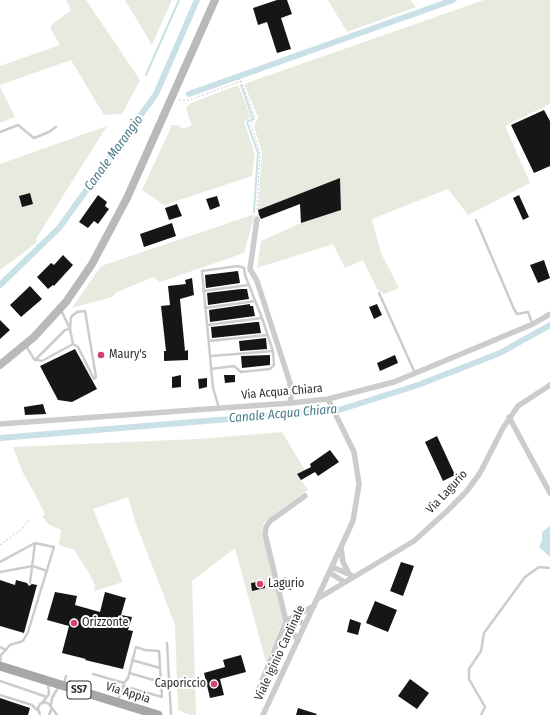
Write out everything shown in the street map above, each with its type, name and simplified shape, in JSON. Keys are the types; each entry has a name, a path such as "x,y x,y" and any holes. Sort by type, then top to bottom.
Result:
{"main road":[{"path":"0,365 24,345 60,308 80,284 110,233 215,0"},
{"name":"Via Appia","path":"0,666 47,680 63,682 118,703 158,715"}],"street":[{"path":"257,219 250,269 257,281 290,383 291,403"},
{"name":"Via Acqua Chiara","path":"0,424 291,403 328,398 387,384 533,324 550,314"},
{"name":"Via Lagurio","path":"318,599 352,575 414,541 466,492 480,473 509,417 518,406 550,385"},
{"name":"Viale Iginio Cardinale","path":"263,715 318,599 352,521 359,484 354,452 339,418 328,398"},
{"path":"509,417 550,493"},
{"path":"298,641 286,621 265,534 266,528 270,521 305,496"},
{"path":"341,547 343,562 352,575"},
{"path":"330,570 352,575"},
{"path":"330,570 344,582"},
{"path":"256,696 286,621 314,606"},
{"path":"293,617 304,627"},
{"path":"292,629 304,627"}],"lane":[{"path":"0,132 18,125 34,138 49,132 56,127"},
{"path":"476,220 514,309 517,314 528,312 533,324"},
{"path":"211,369 234,366 242,372 270,369 274,365 272,351 262,318 244,268 238,266 202,271 208,341 211,356 211,369 213,388 219,408"},
{"path":"203,291 249,285"},
{"path":"379,293 415,373"},
{"path":"205,308 255,301"},
{"path":"60,308 70,328"},
{"path":"85,311 96,377 94,379 78,347 73,344 70,328 71,317 77,312 85,311"},
{"path":"207,325 262,318"},
{"path":"35,360 65,330 70,328"},
{"path":"208,341 267,335"},
{"path":"24,345 35,360 42,362 73,344"},
{"path":"211,356 272,351"},
{"path":"30,584 35,543"},
{"path":"0,562 35,543 54,548 28,632 23,641 10,645 2,655 0,661"},
{"path":"0,572 33,566 47,571"},
{"path":"481,715 485,707 469,679 469,668 481,651 484,633 525,577 539,567 550,568"},
{"path":"167,644 171,715"},
{"path":"0,647 6,650"},
{"path":"118,703 123,686 124,683 129,673 136,647 159,652 162,697 123,686"},
{"path":"132,660 160,668"},
{"path":"129,673 161,682"},
{"path":"93,674 124,683"},
{"path":"38,713 38,706 49,694 47,680"},
{"path":"0,681 47,697"},
{"path":"49,715 52,698 63,682"},
{"path":"0,695 32,705 38,713"},
{"path":"42,703 47,703 57,715"}],"path":[{"path":"171,100 189,100 244,80"},
{"path":"241,81 255,118 252,126 260,153 257,219"},
{"path":"0,545 23,528 30,519"}],"shaded area":[{"path":"66,0 86,0 140,80 122,114 104,115 71,60 0,85 0,66 60,45 51,29 51,25 71,10"},
{"path":"125,0 172,0 152,45"},
{"path":"328,0 410,0 416,7 347,32"},
{"path":"484,0 550,0 550,104 505,126 530,183 468,215 448,189 372,219 381,253 399,288 384,294 377,289 363,260 345,268 333,244 257,268 261,241 301,223 341,210 340,178 258,210 262,153 254,126 258,117 244,84"},
{"path":"238,85 251,118 244,121 255,154 252,176 164,205 142,190 172,125 178,125 184,129 192,125 186,109 189,104"},
{"path":"0,87 15,117 0,123"},
{"path":"107,126 37,237 36,243 0,270 0,164"},
{"path":"255,214 244,253 160,282 153,277 115,293 112,297 72,308 101,266"},
{"path":"282,432 305,470 297,474 308,490 264,522 262,530 283,620 266,662 235,548 192,581 196,715 190,715 178,710 175,625 135,521 128,497 93,509 123,582 94,591 95,585 74,550 59,545 61,530 48,524 42,516 45,515 22,471 13,447 197,439"}],"water":[{"path":"550,526 550,557 539,547 542,540 542,532"}],"building":[{"path":"277,0 287,0 292,14 281,18 291,49 277,53 267,22 258,25 253,8"},
{"path":"544,110 550,121 550,166 534,173 511,125"},
{"path":"340,178 341,210 301,223 300,204 261,219 259,215 258,210"},
{"path":"30,193 33,204 22,207 19,196"},
{"path":"98,195 107,202 105,206 109,209 98,224 94,221 88,228 79,222"},
{"path":"519,195 529,217 523,220 513,198"},
{"path":"217,196 220,206 210,210 206,199"},
{"path":"177,204 182,216 169,220 165,208"},
{"path":"172,223 176,236 144,247 140,234"},
{"path":"63,255 73,265 54,286 53,285 48,289 37,277 51,263 54,265"},
{"path":"544,260 550,278 538,283 530,265"},
{"path":"238,271 240,283 206,288 205,275"},
{"path":"192,278 194,295 180,299 185,351 188,350 188,360 164,361 164,351 166,351 161,306 170,305 168,286 186,284 185,280"},
{"path":"30,286 42,299 21,317 10,305"},
{"path":"247,289 249,299 208,305 207,293"},
{"path":"250,304 250,306 253,306 255,316 210,322 209,310"},
{"path":"377,304 382,315 374,319 369,307"},
{"path":"0,320 10,330 0,339"},
{"path":"259,322 261,333 212,338 211,327"},
{"path":"266,338 267,349 240,351 239,341"},
{"path":"75,349 97,389 72,402 58,400 40,366"},
{"path":"270,355 270,365 242,368 241,356"},
{"path":"395,355 398,363 380,371 377,363"},
{"path":"181,375 181,387 172,388 172,377"},
{"path":"224,375 235,375 235,382 225,383"},
{"path":"207,378 207,387 199,389 198,379"},
{"path":"43,404 46,414 25,415 24,407"},
{"path":"437,436 455,475 443,481 425,442"},
{"path":"330,450 339,462 318,476 315,472 301,480 297,474 311,467 310,464"},
{"path":"401,562 414,566 403,596 390,591"},
{"path":"284,577 294,581 291,590 282,587 281,583"},
{"path":"0,580 15,585 16,580 27,583 29,586 32,584 37,585 24,633 0,626"},
{"path":"264,581 265,588 252,591 251,583"},
{"path":"55,592 77,596 75,605 100,612 105,592 126,598 121,615 132,617 128,630 133,631 123,669 62,653 69,626 47,620"},
{"path":"375,601 397,610 388,632 366,623"},
{"path":"350,619 361,623 358,635 347,632"},
{"path":"241,655 246,672 220,679 224,695 210,698 204,673 225,667 223,660"},
{"path":"410,679 429,693 417,709 398,696"},
{"path":"0,698 30,708 28,715 0,715"},
{"path":"298,708 317,714 296,715"}],"waterway":[{"path":"146,75 179,0"},
{"name":"Canale Marangio","path":"0,285 59,228 156,94 197,0"},
{"path":"189,94 453,0"},
{"path":"241,85 253,119 247,122 258,153 254,212"},
{"name":"Canale Acqua Chiara","path":"0,438 339,410 418,385 500,353 550,325"}],"place":[{"name":"Maury's","path":"101,355"},
{"name":"Lagurio","path":"260,584"},
{"name":"Orizzonte","path":"74,623"},
{"name":"Caporiccio","path":"214,684"}]}
